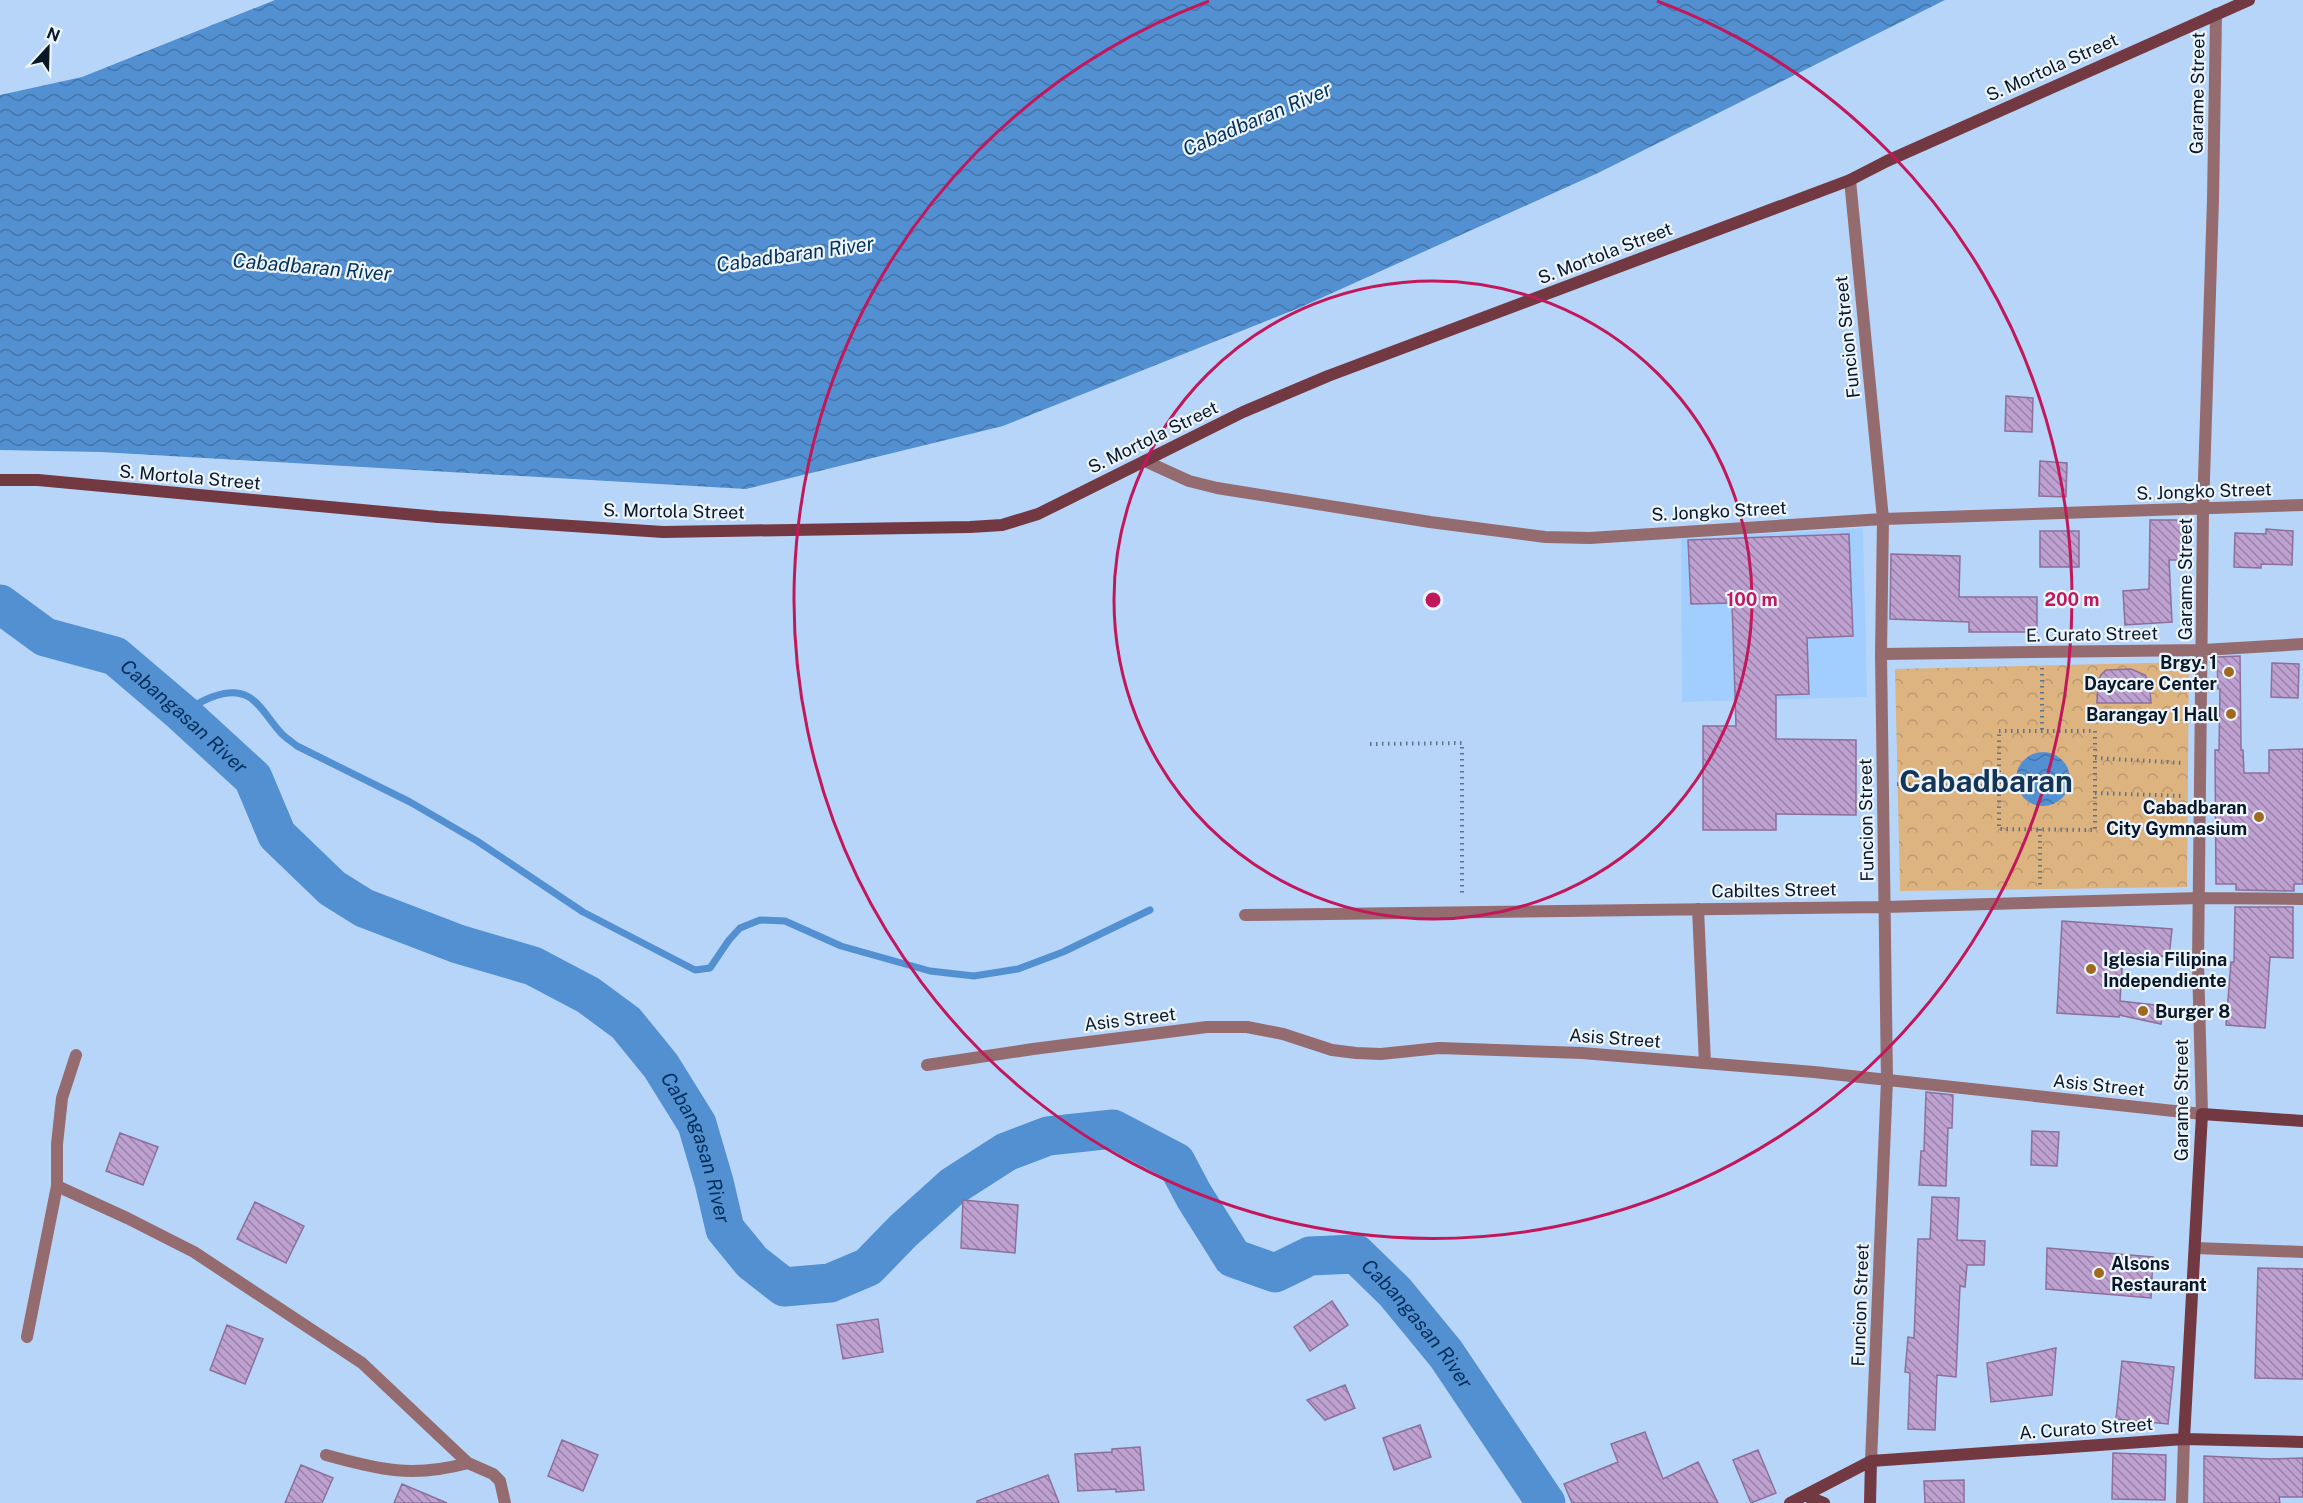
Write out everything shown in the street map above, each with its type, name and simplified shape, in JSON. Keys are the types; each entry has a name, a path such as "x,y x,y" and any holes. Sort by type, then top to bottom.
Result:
{"street":[{"name":"S. Mortola Street","path":"0,480 38,480 438,517 663,532 946,528 1002,525 1038,514 1243,412 1328,376 1850,180 1887,161 2249,0"},
{"name":"Garame Street","path":"2182,1503 2202,1114 2198,964 2203,510 2213,200 2216,14"},
{"name":"Funcion Street","path":"1850,180 1882,519 1881,654 1887,1080 1871,1461"},
{"name":"S. Jongko Street","path":"1145,461 1189,481 1216,488 1430,522 1545,537 1590,538 1882,519 2303,505"},
{"name":"E. Curato Street","path":"1881,654 2203,651 2303,644"},
{"name":"Cabiltes Street","path":"1245,915 1885,907 2200,898 2303,898"},
{"path":"1698,909 1705,1063"},
{"name":"Asis Street","path":"927,1065 1207,1027 1247,1027 1283,1034 1332,1050 1356,1053 1380,1054 1451,1048 1582,1053 1887,1080 2202,1114 2303,1121"},
{"path":"27,1337 57,1186 57,1144 62,1098 76,1055"},
{"path":"57,1186 194,1252 362,1363 468,1463 493,1474 500,1481 505,1503"},
{"path":"2195,1248 2303,1252"},
{"name":"A. Curato Street","path":"1871,1461 2184,1439 2303,1442"},
{"path":"326,1455 372,1467 404,1472 442,1470 468,1463"},
{"path":"1790,1503 1871,1461 1870,1503"},
{"path":"1806,1496 1824,1503"}],"path":[{"path":"2042,653 2042,731"},
{"path":"1999,731 2042,731 2095,731 2095,830 1999,829 1999,731"},
{"path":"1370,744 1462,743 1462,912"},
{"path":"2095,758 2202,764"},
{"path":"1884,783 1999,788"},
{"path":"2095,793 2201,797"},
{"path":"2040,830 2040,903"}],"shaded area":[{"path":"1863,528 1867,697 1682,702 1681,539"}],"green space":[{"path":"2189,662 2187,887 1900,891 1895,669"}],"water":[{"name":"Cabadbaran River","path":"275,0 1945,0 1598,173 1299,308 1003,426 746,489 101,452 0,450 0,95 82,77"},
{"path":"2043,752 2053,754 2062,760 2068,769 2070,779 2068,789 2062,798 2053,804 2043,806 2033,804 2024,798 2018,789 2016,779 2018,769 2024,760 2033,754"}],"building":[{"path":"2006,396 2033,398 2032,432 2005,431"},
{"path":"2040,461 2067,463 2066,497 2039,496"},
{"path":"2150,520 2187,520 2187,560 2169,560 2172,622 2125,625 2123,591 2149,589"},
{"path":"2266,529 2293,531 2292,565 2261,564 2261,568 2234,567 2235,533 2266,534"},
{"path":"2040,531 2079,531 2079,567 2040,567"},
{"path":"1849,534 1853,636 1807,638 1809,694 1776,695 1776,739 1856,740 1856,815 1776,814 1776,830 1703,830 1703,726 1736,726 1732,603 1691,604 1688,540"},
{"path":"1891,554 1960,556 1959,597 2037,597 2037,632 1969,632 1969,622 1890,619"},
{"name":"Cabadbaran City Gymnasium","path":"2240,656 2241,750 2243,750 2244,773 2269,773 2269,750 2303,749 2303,884 2294,884 2294,891 2236,890 2236,884 2216,884 2215,750 2219,750 2220,689 2218,689 2217,657"},
{"path":"2272,663 2299,664 2298,698 2271,697"},
{"path":"2131,669 2145,675 2149,681 2151,703 2097,703 2098,681 2106,670"},
{"path":"2235,907 2293,907 2293,958 2270,957 2265,1028 2226,1025 2231,962 2234,962"},
{"name":"Iglesia Filipina Independiente","path":"2062,921 2172,929 2169,957 2123,953 2120,1001 2164,1006 2161,1024 2119,1015 2119,1017 2057,1013"},
{"path":"1926,1092 1953,1095 1952,1128 1948,1128 1946,1186 1919,1185 1921,1151 1924,1151"},
{"path":"2032,1131 2059,1132 2057,1166 2031,1165"},
{"path":"120,1133 158,1147 143,1185 106,1171"},
{"path":"1932,1197 1959,1198 1957,1240 1985,1241 1984,1265 1967,1265 1965,1287 1960,1286 1956,1377 1937,1375 1935,1430 1908,1429 1910,1373 1905,1372 1908,1337 1914,1338 1918,1239 1930,1239"},
{"path":"963,1200 1018,1205 1015,1253 961,1248"},
{"path":"255,1202 304,1226 286,1263 237,1239"},
{"name":"Alsons Restaurant","path":"2047,1248 2153,1257 2151,1298 2046,1289"},
{"path":"2258,1268 2303,1269 2303,1379 2255,1378"},
{"path":"1332,1301 1348,1325 1310,1351 1294,1327"},
{"path":"878,1319 883,1352 843,1359 837,1325"},
{"path":"227,1325 263,1339 245,1384 210,1370"},
{"path":"2056,1348 2052,1395 1991,1402 1987,1363"},
{"path":"2122,1361 2174,1367 2168,1424 2116,1419"},
{"path":"1345,1385 1355,1408 1325,1420 1307,1400"},
{"path":"1420,1425 1431,1457 1394,1470 1383,1438"},
{"path":"1645,1432 1663,1479 1698,1462 1718,1503 1572,1503 1564,1484 1618,1462 1611,1444"},
{"path":"562,1440 598,1455 583,1491 548,1476"},
{"path":"1140,1447 1144,1490 1078,1491 1075,1454 1112,1452 1112,1449"},
{"path":"1758,1450 1776,1493 1751,1503 1733,1460"},
{"path":"2113,1453 2166,1455 2165,1500 2112,1499"},
{"path":"2204,1456 2303,1458 2303,1497 2279,1497 2280,1503 2204,1503"},
{"path":"301,1465 333,1478 322,1503 285,1503"},
{"path":"1048,1475 1059,1503 977,1503 977,1501"},
{"path":"1964,1480 1964,1503 1925,1503 1924,1481"},
{"path":"402,1484 447,1503 394,1503"}],"waterway":[{"name":"Cabangasan River","path":"0,604 45,637 115,656 182,713 253,778 277,835 332,888 364,908 458,944 533,966 588,995 626,1023 661,1066 697,1124 725,1229 752,1262 784,1287 830,1283 868,1267 903,1231 953,1186 1006,1152 1048,1136 1113,1129 1176,1162 1194,1196 1233,1258 1275,1273 1310,1256 1356,1254 1395,1292 1446,1354 1546,1503"},
{"path":"182,713 215,696 239,693 248,697 262,709 282,734 297,746 410,802 477,841 583,912 695,970 710,968 740,928 760,920 785,921 841,946 930,971 974,976 1018,969 1063,952 1150,910"}],"place":[{"name":"Brgy. 1 Daycare Center","path":"2229,672"},
{"name":"Barangay 1 Hall","path":"2231,714"},
{"name":"Cabadbaran City Gymnasium","path":"2259,817"},
{"name":"Iglesia Filipina Independiente","path":"2091,969"},
{"name":"Burger 8","path":"2143,1011"},
{"name":"Alsons Restaurant","path":"2099,1273"}],"district":[{"name":"Cabadbaran","path":"1986,781"}]}
